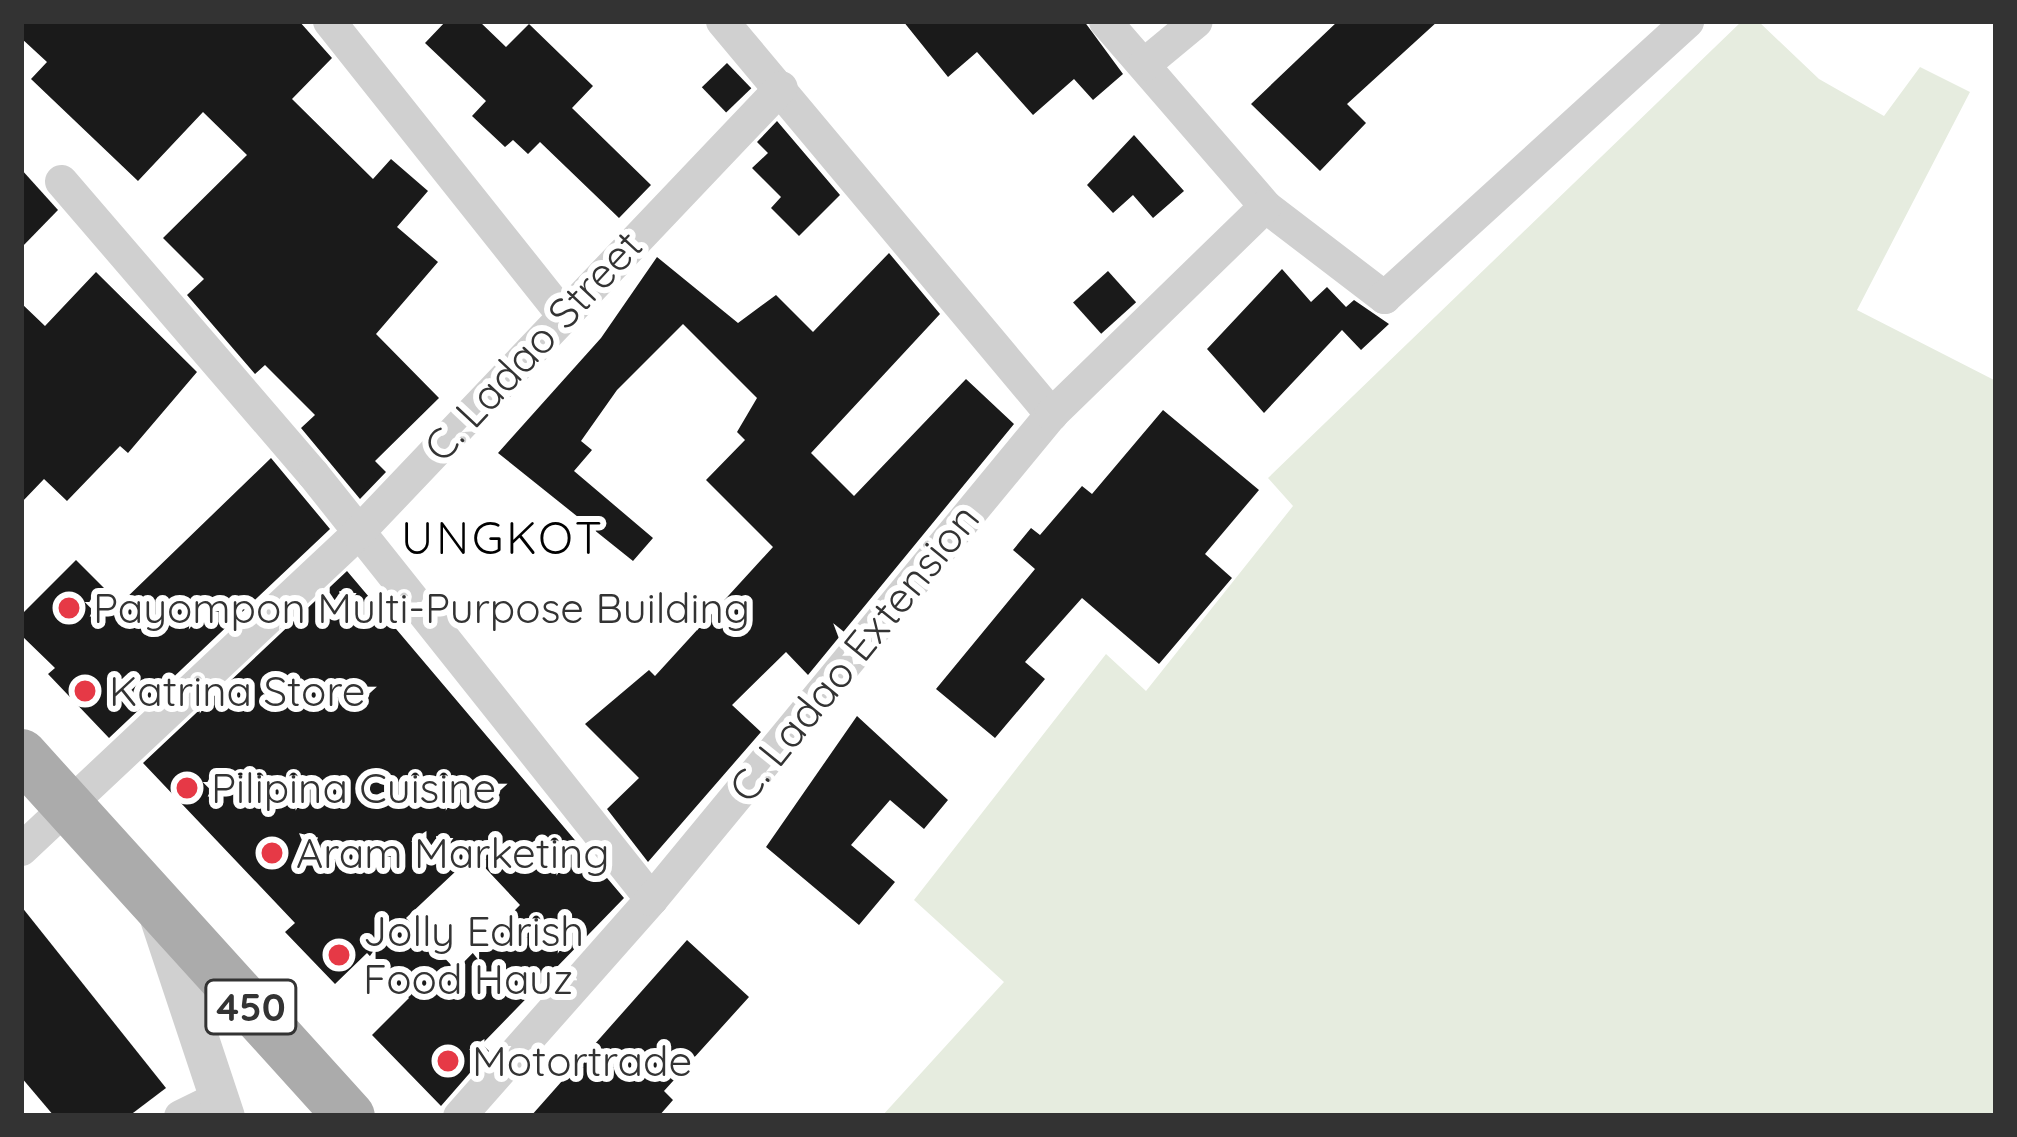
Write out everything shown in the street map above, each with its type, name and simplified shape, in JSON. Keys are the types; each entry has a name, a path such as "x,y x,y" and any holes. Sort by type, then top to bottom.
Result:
{"main road":[{"name":"450","path":"21,754 349,1116"}],"street":[{"path":"329,21 562,314"},
{"path":"722,21 1051,414"},
{"path":"1105,21 1265,206 1384,297 1688,21"},
{"path":"1144,64 1196,21"},
{"name":"C. Ladao Street","path":"21,849 358,532 781,87"},
{"path":"61,182 358,532 651,899"},
{"name":"C. Ladao Extension","path":"459,1116 651,899 1051,414 1265,206"},
{"path":"153,898 222,1106 179,1116"}],"shaded area":[{"path":"1742,21 1758,21 1819,79 1884,116 1920,67 1970,92 1857,310 1996,381 1996,1116 882,1116 1004,982 914,900 1106,654 1146,691 1293,506 1268,478"}],"building":[{"path":"21,21 299,21 332,58 292,99 373,179 391,159 428,191 397,227 438,262 376,334 439,398 375,461 386,472 360,499 301,428 315,415 265,365 255,374 187,295 204,279 163,238 247,155 203,112 138,181 31,79 47,62 21,38"},
{"path":"446,21 479,21 506,47 529,24 593,86 572,108 651,185 619,218 540,142 528,154 513,140 505,147 472,116 486,101 425,43"},
{"path":"903,21 1084,21 1123,74 1093,100 1074,79 1033,115 977,52 948,77"},
{"path":"1338,21 1438,21 1347,104 1366,123 1320,171 1251,104"},
{"path":"727,63 751,88 726,112 702,87"},
{"path":"777,121 840,195 799,236 771,208 781,197 752,168 768,153 757,142"},
{"path":"1134,135 1184,191 1153,218 1133,195 1113,213 1087,185"},
{"path":"21,169 58,210 21,248"},
{"path":"889,253 940,314 811,453 854,496 966,379 1014,424 808,675 786,652 732,705 761,732 648,862 607,809 639,778 585,724 649,670 655,676 773,547 706,480 745,440 737,432 757,398 683,324 617,390 581,441 592,450 574,471 653,538 633,561 498,453 601,338 657,257 738,323 776,295 813,332"},
{"path":"1282,269 1311,302 1327,287 1346,307 1354,300 1389,324 1361,350 1342,330 1264,413 1207,349"},
{"path":"1108,271 1136,302 1101,334 1073,302"},
{"path":"96,272 197,372 128,453 120,446 67,501 44,479 21,503 21,303 45,326"},
{"path":"1163,410 1259,490 1205,554 1232,578 1159,664 1082,598 1025,662 1045,679 995,738 936,689 1035,569 1013,550 1031,528 1040,535 1082,486 1092,494"},
{"path":"271,458 330,529 109,738 48,674 55,668 21,635 21,615 76,560 120,604"},
{"path":"347,571 624,898 482,1044 489,1051 441,1106 372,1035 409,998 367,953 335,984 285,932 295,923 143,763","holes":["473,855 520,905 456,970 406,918"]},
{"path":"857,716 948,800 924,829 890,800 851,845 895,882 859,925 766,847"},
{"path":"21,906 166,1088 129,1116 54,1116 21,1077"},
{"path":"687,940 749,997 664,1091 673,1100 659,1116 531,1116"}],"place":[{"name":"Payompon Multi-Purpose Building","path":"69,608"},
{"name":"Katrina Store","path":"85,691"},
{"name":"Pilipina Cuisine","path":"187,788"},
{"name":"Aram Marketing","path":"272,853"},
{"name":"Jolly Edrish Food Hauz","path":"339,955"},
{"name":"Motortrade","path":"448,1061"}],"district":[{"name":"UNGKOT","path":"503,538"}]}
